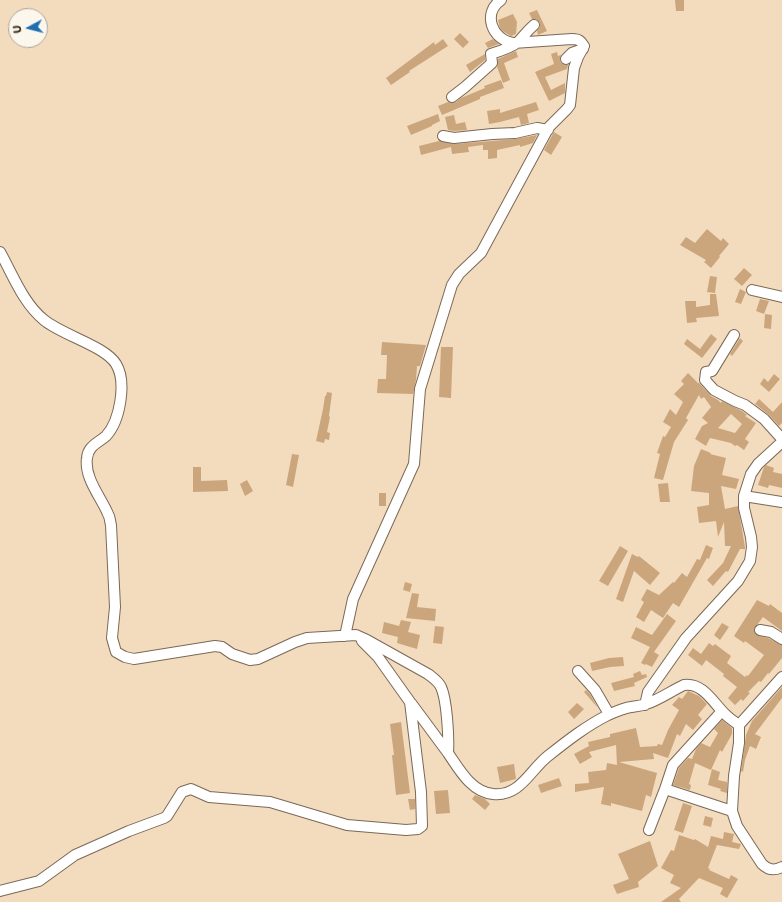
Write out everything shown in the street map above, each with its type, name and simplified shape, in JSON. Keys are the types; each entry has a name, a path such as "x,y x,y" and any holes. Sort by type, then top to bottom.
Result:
{"street":[{"path":"345,636 353,599 414,464 420,389 452,285 459,274 482,253 548,130 570,104 574,68 578,56 584,46 582,42 572,39 517,43 502,40 492,28 490,21 491,13 494,7 501,0"},
{"path":"452,97 492,63 491,54 502,51 517,43 534,25"},
{"path":"566,59 572,52 583,49"},
{"path":"443,136 454,138 515,133 537,128 548,130"},
{"path":"0,252 30,305 44,320 96,348 116,364 120,374 122,391 120,405 113,426 106,436 90,449 86,464 88,474 108,514 111,526 115,608 112,638 116,652 125,657 134,659 219,646 232,654 250,660 258,659 307,638 356,635 437,680 444,700 448,753"},
{"path":"752,290 782,297"},
{"path":"645,705 648,692 686,638 738,581 750,561 752,547 744,508 744,496 751,474 758,464 782,441 764,420 745,405 735,402 714,390 705,380 706,372 712,371 734,335"},
{"path":"744,496 782,502"},
{"path":"760,630 771,632 782,639"},
{"path":"356,635 378,657 465,777 480,790 493,794 506,793 518,788 542,760 571,738 609,714 630,707 645,705 684,685 694,685 704,692 722,711 739,725"},
{"path":"578,671 595,690 609,714"},
{"path":"782,677 739,725 739,743 734,776 732,811 736,826 762,864 767,869 774,870 782,868"},
{"path":"0,891 39,881 75,855 129,831 164,818 167,816 180,795 186,790 195,790 209,797 270,802 346,825 406,830 418,829 422,826 421,792 410,702"},
{"path":"649,830 673,765 722,711"},
{"path":"665,790 732,811"}],"building":[{"path":"675,0 684,0 684,11 676,11"},
{"path":"537,10 547,31 538,35 537,31 540,27 540,23 536,19 532,19 529,13"},
{"path":"513,14 517,22 516,34 511,36 500,28 498,20"},
{"path":"460,33 469,42 463,48 454,39"},
{"path":"443,39 448,46 409,71 410,72 391,85 386,78 434,42 435,45"},
{"path":"493,39 499,44 488,48 485,43"},
{"path":"516,51 518,57 504,63 510,80 503,83 497,67 498,59"},
{"path":"557,52 558,56 561,55 561,63 568,65 567,69 545,77 551,90 565,83 565,93 549,101 535,72 554,64 551,54"},
{"path":"485,54 485,60 470,72 466,65"},
{"path":"501,80 504,88 480,97 480,99 442,115 438,106 448,102 456,102 461,98 485,88 484,86"},
{"path":"536,102 539,110 527,114 529,123 521,125 519,117 489,124 487,111 500,109 500,113"},
{"path":"438,114 440,121 411,135 407,126"},
{"path":"454,115 456,124 465,122 467,130 448,130 445,117"},
{"path":"554,132 562,137 551,155 544,150"},
{"path":"537,135 533,143 520,147 520,145 497,150 497,158 488,159 488,150 483,150 483,145 468,147 469,152 452,154 451,147 421,155 419,146 439,141 455,144 515,139"},
{"path":"707,229 721,241 723,238 729,244 711,268 704,262 706,260 680,245 686,237 695,243"},
{"path":"744,268 752,275 742,286 734,279"},
{"path":"710,276 717,277 715,293 707,292"},
{"path":"740,289 746,292 741,304 735,302"},
{"path":"710,294 716,294 719,316 696,318 697,322 687,323 685,301 696,301 696,307 710,305"},
{"path":"760,299 769,301 764,314 756,311"},
{"path":"765,314 772,315 771,329 764,328"},
{"path":"711,334 717,339 702,358 684,344 687,339 700,349"},
{"path":"740,338 743,341 732,356 730,354"},
{"path":"382,342 426,345 420,366 417,366 413,394 377,393 378,379 386,379 387,355 381,355"},
{"path":"441,347 453,347 451,398 439,397"},
{"path":"688,373 711,396 721,403 722,401 742,411 747,415 745,416 756,423 745,439 749,442 744,450 737,445 735,446 731,443 710,438 706,446 695,439 702,426 708,423 702,418 711,407 704,397 701,399 699,395 686,418 688,420 674,442 663,480 654,478 660,454 657,453 663,436 665,437 671,427 663,422 670,409 676,415 683,402 674,394 684,384 681,381","holes":["731,414 742,424 735,433 718,428"]},
{"path":"774,374 780,379 769,392 760,384 764,378 768,382"},
{"path":"327,392 332,393 327,432 330,433 329,440 325,439 324,443 316,441"},
{"path":"759,399 773,412 782,402 782,423 779,426 769,415 755,404"},
{"path":"701,449 711,453 710,454 726,458 722,475 739,479 736,489 721,486 725,509 738,506 745,547 745,549 740,549 728,572 726,571 713,586 707,580 723,563 731,546 725,546 724,522 718,537 716,521 699,523 697,507 709,505 709,493 691,491 694,466"},
{"path":"292,454 299,455 293,487 286,485"},
{"path":"766,465 774,468 773,472 782,474 782,488 769,485 768,488 758,485"},
{"path":"193,467 201,467 201,481 227,480 228,491 193,492"},
{"path":"247,480 253,491 245,496 240,484"},
{"path":"668,483 670,502 660,502 658,484"},
{"path":"379,493 386,493 386,506 379,506"},
{"path":"706,545 713,548 709,559 707,558 679,607 673,603 663,618 651,610 644,622 636,617 644,602 641,600 647,589 659,595 673,582 674,583 682,573 687,577 697,559 700,560"},
{"path":"620,546 628,551 608,586 599,581"},
{"path":"632,554 638,557 639,556 660,573 650,585 634,571 623,602 616,599"},
{"path":"405,582 412,584 410,592 403,590"},
{"path":"412,593 419,594 417,607 436,609 435,621 406,618"},
{"path":"757,600 769,606 770,604 782,613 782,631 763,617 754,629 756,635 768,638 782,645 782,658 761,682 759,681 748,692 750,693 743,701 741,699 735,705 728,698 737,687 723,676 724,674 706,660 702,666 688,655 693,648 701,654 709,643 713,646 715,644 731,656 727,663 745,677 747,675 748,676 764,655 745,641 744,643 734,636"},
{"path":"667,614 676,621 654,652 659,655 652,667 646,664 645,665 641,663 650,647 631,638 636,627 652,635"},
{"path":"401,620 411,622 408,632 420,635 417,649 397,643 398,637 382,633 384,622 399,626"},
{"path":"722,623 729,627 720,640 714,635"},
{"path":"435,626 444,627 442,644 433,643"},
{"path":"623,657 624,666 592,671 590,663 609,658"},
{"path":"640,671 642,675 646,674 647,677 634,683 635,686 614,691 611,683 634,677 633,674"},
{"path":"782,687 782,698 755,734 761,737 756,749 750,746 743,772 741,771 746,735 752,721"},
{"path":"586,690 590,694 598,708 584,692"},
{"path":"688,691 699,696 707,704 698,715 702,719 693,730 686,724 680,736 677,734 668,758 653,753 654,759 619,762 657,773 651,797 646,795 642,811 611,803 611,806 601,804 604,787 575,792 575,784 589,783 588,772 606,770 607,763 617,765 616,745 589,752 592,757 580,764 574,754 589,746 588,742 610,737 610,734 636,728 640,747 657,746 658,744 662,745 679,710 672,705 679,697 682,699"},
{"path":"577,703 584,709 574,719 568,712"},
{"path":"722,720 732,728 732,734 722,752 720,750 711,770 695,763 689,784 691,785 690,790 673,785 679,768 688,758 692,759 696,749 701,743 710,747 718,733 714,729"},
{"path":"401,722 410,793 396,795 392,755 394,755 390,724"},
{"path":"514,764 516,779 500,783 497,767"},
{"path":"712,769 720,772 718,780 727,782 727,793 720,791 721,789 708,785"},
{"path":"559,778 562,786 541,793 538,785"},
{"path":"448,790 450,813 436,814 434,791"},
{"path":"475,795 485,799 490,804 485,810 472,799"},
{"path":"408,799 415,799 415,809 410,810"},
{"path":"683,803 692,806 683,833 674,830"},
{"path":"705,816 713,818 711,827 703,825"},
{"path":"724,832 734,834 732,842 741,844 739,849 717,845 708,868 710,869 709,870 729,879 731,875 738,879 727,898 720,894 723,888 699,878 679,899 681,902 661,902 681,888 670,883 674,875 661,868 671,850 674,851 679,835 694,840 695,839 708,847 711,836 723,839"},
{"path":"650,841 658,866 638,882 639,887 617,894 613,885 629,879 618,854"}]}
